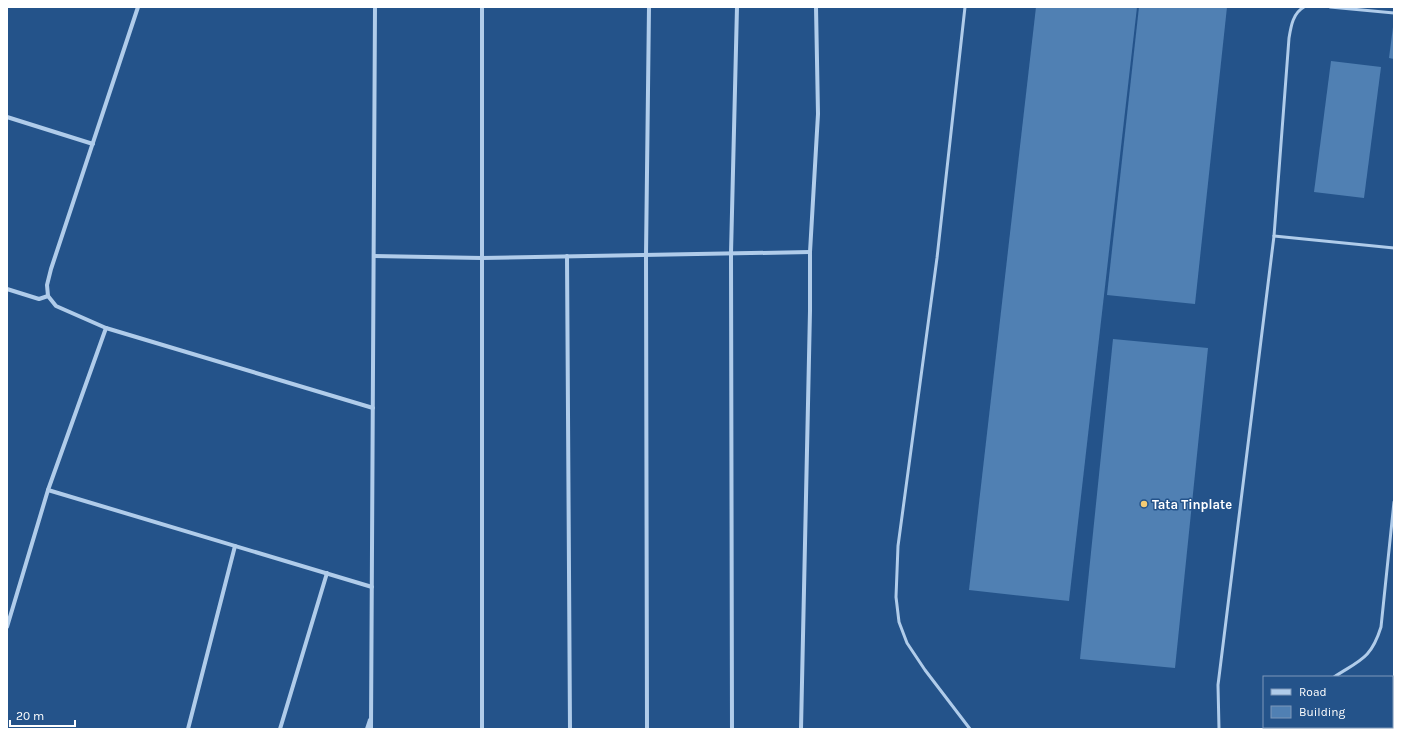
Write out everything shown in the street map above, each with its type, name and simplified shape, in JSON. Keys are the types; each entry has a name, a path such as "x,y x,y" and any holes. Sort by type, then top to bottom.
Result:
{"street":[{"path":"138,7 51,268 47,285 48,296 56,306 106,328 373,408"},
{"path":"371,729 375,7"},
{"path":"482,7 482,729"},
{"path":"647,729 646,255 649,7"},
{"path":"732,729 731,253 737,7"},
{"path":"801,729 810,252 818,114 816,7"},
{"path":"7,117 93,144"},
{"path":"374,256 482,258 810,252"},
{"path":"567,256 570,729"},
{"path":"7,289 39,299 48,296"},
{"path":"7,627 48,490 106,328"},
{"path":"48,490 372,587"},
{"path":"188,729 235,546"},
{"path":"280,729 327,573"},
{"path":"367,729 371,714"}],"lane":[{"path":"965,7 937,258 898,546 896,597 899,622 907,642 925,670 970,729"},
{"path":"1218,729 1218,685 1274,236 1289,38 1292,22 1299,10 1304,7"},
{"path":"1330,7 1394,13"},
{"path":"1274,236 1394,248"},
{"path":"1336,676 1366,658 1376,644 1381,627 1394,502"}],"building":[{"path":"1036,7 1137,7 1069,601 969,590"},
{"path":"1139,7 1227,7 1195,304 1107,295"},
{"path":"1394,27 1394,59 1389,58"},
{"path":"1331,61 1381,67 1364,198 1314,192"},
{"name":"Tata Tinplate","path":"1113,339 1208,348 1175,668 1080,659"}],"place":[{"name":"Tata Tinplate","path":"1144,504"}]}
